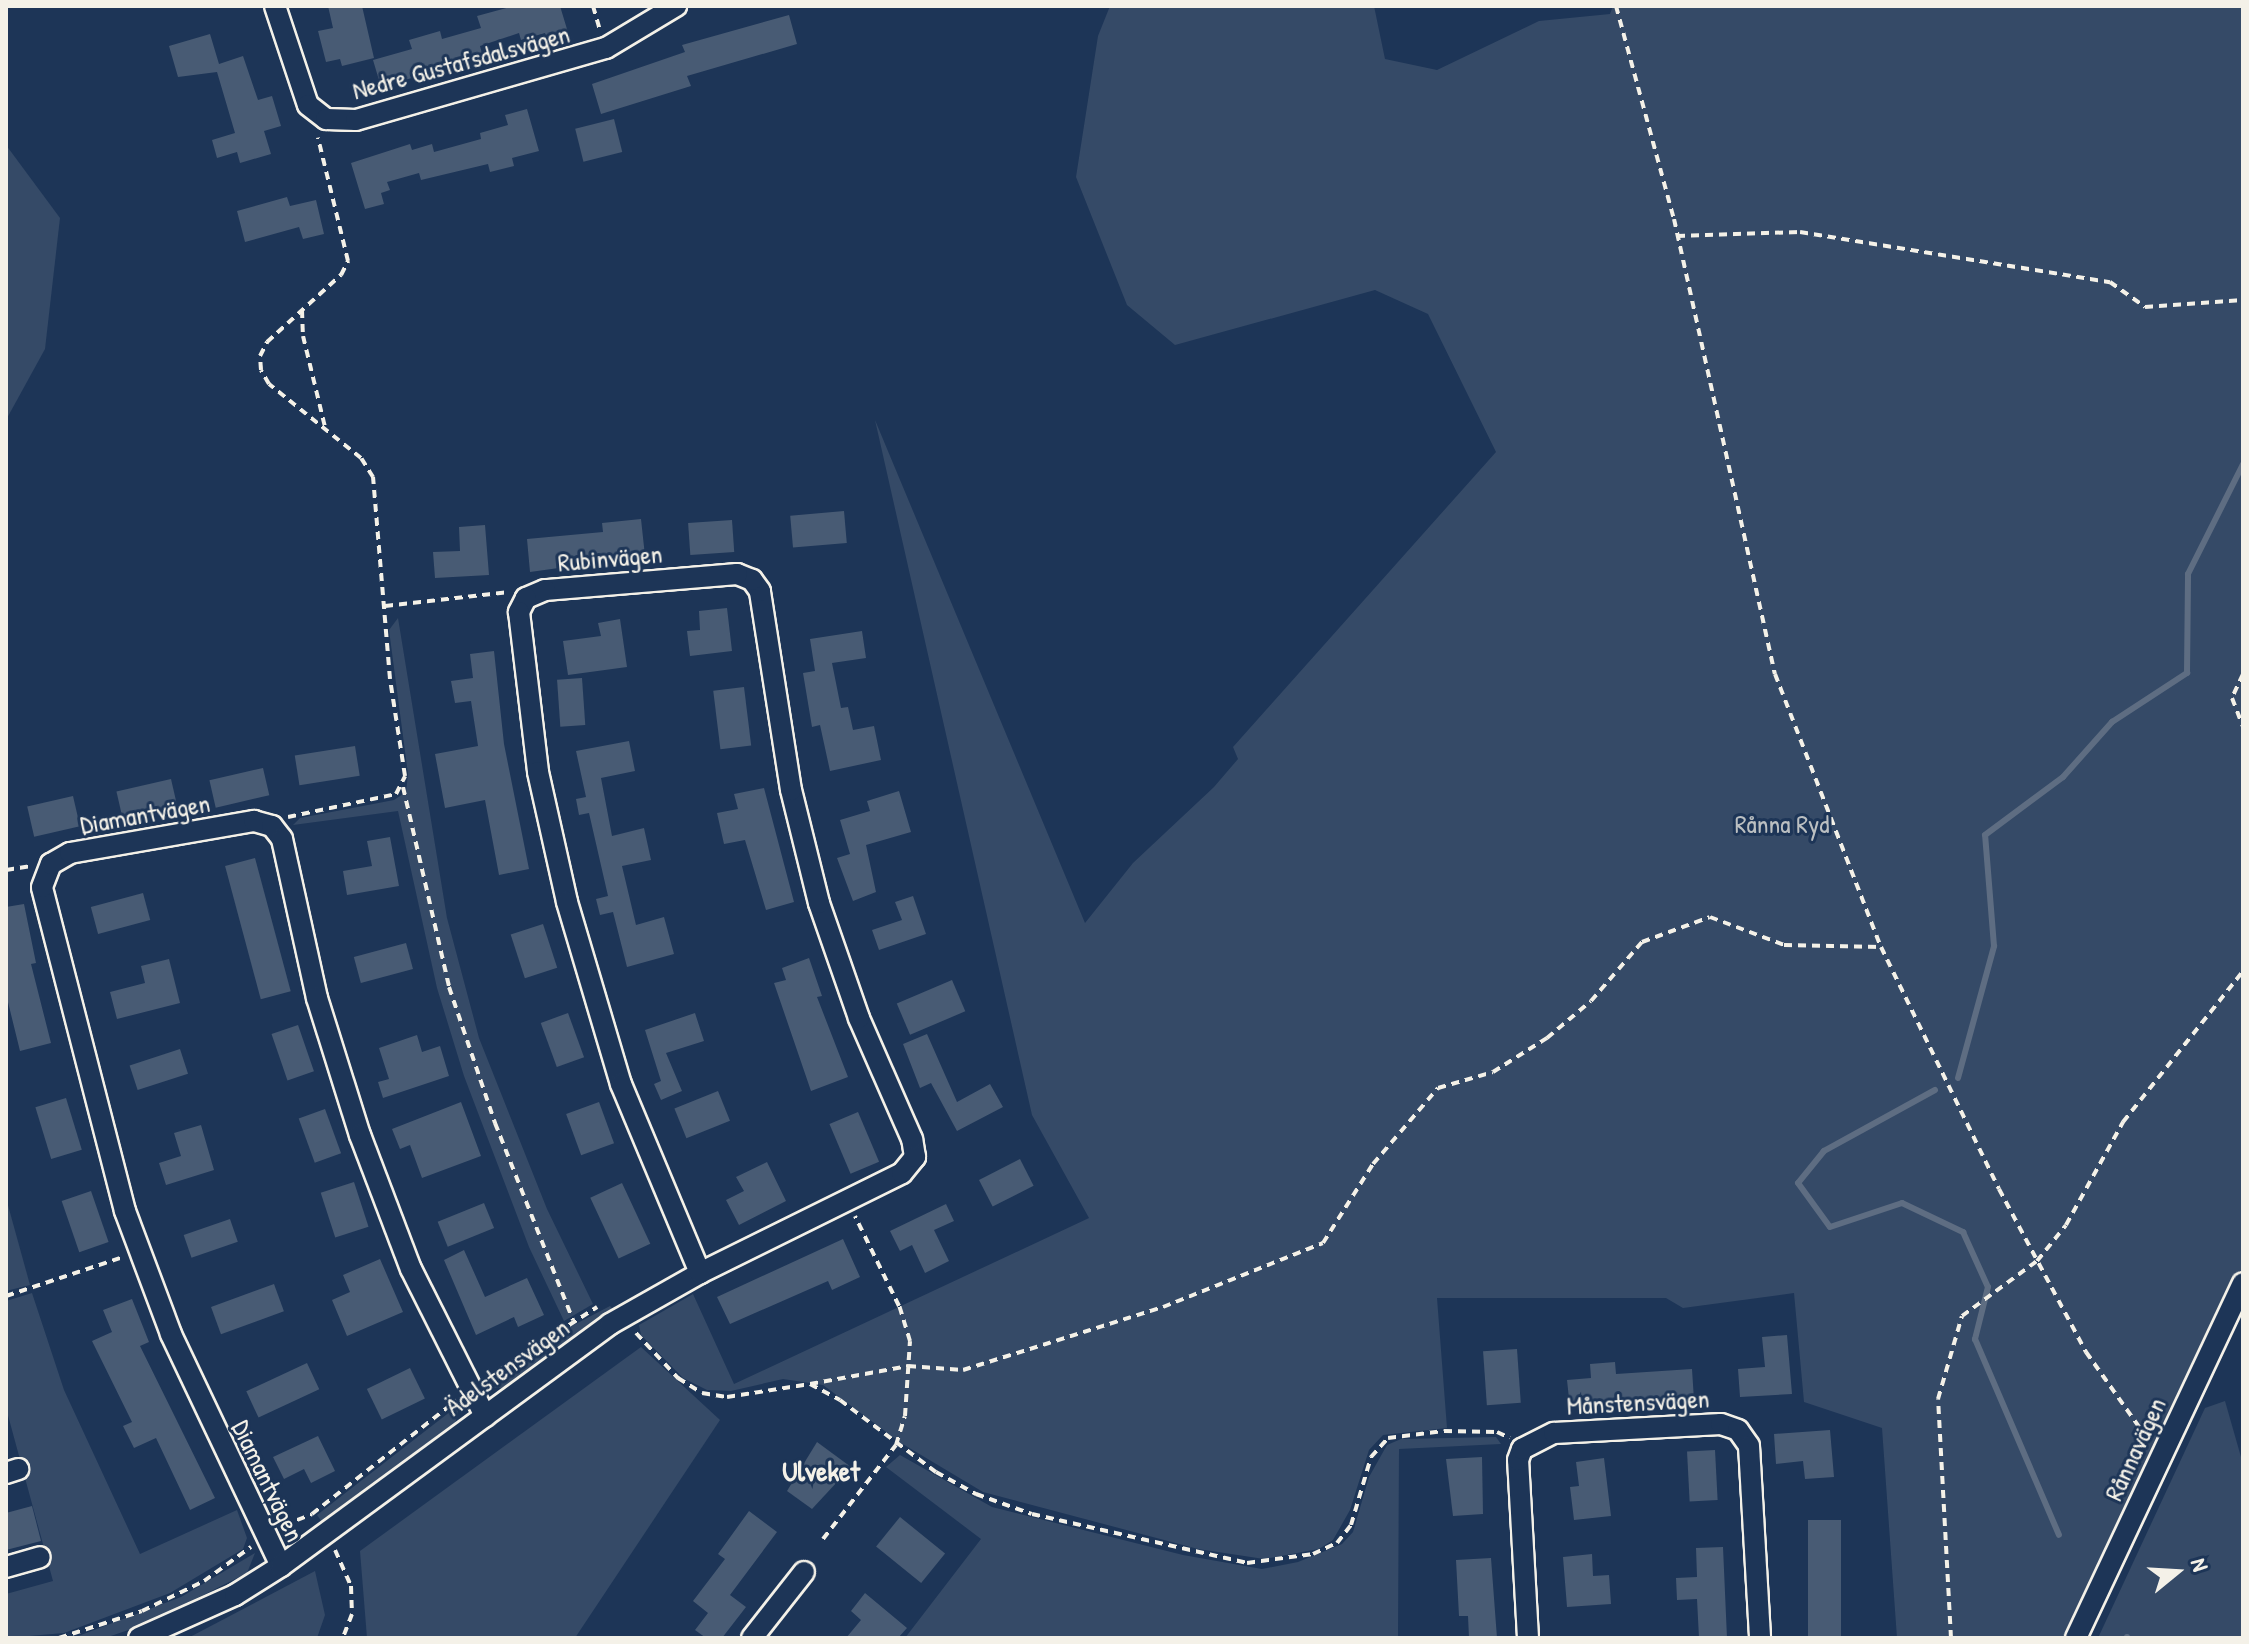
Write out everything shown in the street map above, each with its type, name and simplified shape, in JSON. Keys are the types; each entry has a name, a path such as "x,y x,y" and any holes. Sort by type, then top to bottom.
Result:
{"street":[{"name":"Nedre Gustafsdalsvägen","path":"275,6 308,105 326,119 356,120 606,48 676,6"},
{"name":"Rubinvägen","path":"700,1273 621,1084 567,902 525,681 519,612 526,598 545,590 737,574 752,580 760,591 791,790 819,903 859,1018 912,1139 915,1157"},
{"name":"Diamantvägen","path":"281,1566 171,1334 125,1211 42,887 51,864 70,853 254,821 272,826 282,839 317,998 360,1135 411,1269 485,1416"},
{"name":"Ädelstensvägen","path":"139,1638 235,1595 281,1566 610,1324 700,1273 902,1173 915,1157"},
{"name":"Rånnavägen","path":"2076,1638 2243,1283"},
{"name":"Månstensvägen","path":"1528,1638 1518,1460 1522,1449 1554,1433 1721,1424 1738,1430 1749,1446 1760,1638"},
{"path":"6,1567 40,1557"},
{"path":"752,1638 804,1572"}],"path":[{"path":"1616,6 1677,236 1775,674 1881,947 2037,1261 2086,1352 2159,1456"},
{"path":"326,119 318,139 348,261 341,275 267,342 260,356 261,370 269,384 361,458 373,477 403,787 449,987 495,1123 573,1320"},
{"path":"1677,236 1800,232 2110,282 2145,307 2243,300"},
{"path":"302,309 303,336 325,429"},
{"path":"385,606 512,591"},
{"path":"2243,596 2243,625"},
{"path":"2243,674 2232,698 2243,726"},
{"path":"285,817 396,794 403,787"},
{"path":"6,870 30,866"},
{"path":"630,1324 649,1352 702,1393 727,1397 908,1366 963,1370 1067,1340 1323,1243 1373,1164 1438,1088 1493,1072 1547,1038 1591,1001 1642,942 1710,917 1784,945 1881,947"},
{"path":"1951,1638 1938,1399 1962,1316 2037,1261 2066,1225 2123,1122 2243,971"},
{"path":"823,1539 896,1445 905,1416 910,1341 899,1306 852,1211"},
{"path":"6,1296 130,1255"},
{"path":"810,1384 840,1400 896,1445 976,1494 1032,1514 1247,1563 1313,1554 1337,1543 1351,1525 1371,1457 1388,1438 1444,1431 1497,1432 1510,1439"},
{"path":"59,1638 142,1611 204,1581 264,1532"},
{"path":"331,1542 351,1586 352,1614 343,1638"}],"green space":[{"name":"Rånna Ryd","path":"1110,6 1374,6 1385,59 1437,70 1539,21 1610,14 1613,6 2243,6 2243,1309 2078,1638 1897,1638 1882,1428 1804,1402 1794,1293 1683,1308 1666,1298 1437,1298 1447,1428 1383,1435 1369,1450 1350,1510 1333,1540 1319,1549 1264,1559 1198,1549 983,1492 901,1443 823,1385 783,1379 731,1391 707,1390 683,1378 641,1335 639,1325 693,1294 734,1384 1089,1218 1032,1115 875,420 1085,923 1133,863 1214,787 1238,759 1233,747 1496,452 1428,314 1375,290 1175,345 1127,305 1076,177 1098,36"},
{"path":"6,145 60,218 45,349 6,420"},
{"path":"398,618 447,918 479,1038 547,1209 593,1304 564,1321 529,1247 464,1076 437,988 398,811 293,825 300,818 394,800 406,792 408,774 389,630"},
{"path":"6,1198 30,1285 6,1291"},
{"path":"32,1293 64,1390 140,1554 237,1510 247,1538 243,1549 170,1593 64,1633 6,1638 6,1594 53,1581 6,1408 6,1301"},
{"path":"610,1306 613,1310 504,1388 490,1388 568,1328"},
{"path":"641,1347 720,1420 575,1638 367,1638 360,1551"},
{"path":"2225,1401 2243,1464 2243,1638 2098,1638 2205,1408"},
{"path":"460,1404 455,1424 322,1522 317,1515"},
{"path":"1496,1437 1501,1444 1399,1449 1398,1638 905,1638 981,1539 886,1467 900,1455 992,1507 1183,1555 1262,1569 1298,1562 1342,1544 1353,1532 1369,1477 1387,1445 1401,1439"},
{"path":"255,1553 247,1573 146,1624 105,1638 73,1638 181,1597"},
{"path":"315,1571 325,1615 317,1638 188,1638"}],"building":[{"path":"328,6 362,6 374,58 342,66 340,59 326,62 318,31 333,28"},
{"path":"514,6 560,6 570,39 548,45 545,33 521,40 519,33 480,46 483,57 381,87 373,60 412,49 409,40 440,31 442,39 481,28 477,16"},
{"path":"789,15 797,44 687,76 691,86 601,114 592,84 685,52 682,45"},
{"path":"210,34 219,64 243,56 258,100 272,96 281,126 264,131 271,154 240,163 237,152 217,158 212,140 235,133 217,72 178,77 169,46"},
{"path":"527,109 539,151 512,158 514,166 490,172 488,164 421,180 419,173 387,182 390,190 381,193 384,204 365,209 351,163 410,144 412,150 432,144 434,152 481,139 480,133 508,125 505,115"},
{"path":"614,119 622,152 583,162 575,129"},
{"path":"287,197 290,206 316,200 324,234 303,239 299,227 245,242 237,211"},
{"path":"844,511 847,543 793,548 790,516"},
{"path":"641,519 645,556 530,572 527,539 603,532 602,523"},
{"path":"732,520 734,552 690,555 688,523"},
{"path":"485,525 489,575 435,578 433,552 460,551 459,527"},
{"path":"727,608 732,651 690,656 687,631 700,630 699,611"},
{"path":"620,619 627,667 568,675 563,641 601,636 598,623"},
{"path":"862,631 866,658 832,663 841,708 848,707 853,730 874,726 881,760 830,771 820,725 812,727 803,673 815,671 810,639"},
{"path":"494,651 504,744 529,869 499,875 485,800 445,808 435,754 478,746 471,701 455,703 451,681 473,678 470,654"},
{"path":"582,678 585,725 560,727 557,680"},
{"path":"744,687 751,746 720,749 713,691"},
{"path":"629,741 635,771 601,778 612,836 644,828 651,860 622,866 636,925 664,917 674,954 627,967 613,912 600,915 596,899 608,896 589,813 579,815 576,799 586,797 576,751"},
{"path":"355,746 360,776 299,785 295,756"},
{"path":"263,768 269,795 216,808 209,780"},
{"path":"171,779 178,809 123,822 116,792"},
{"path":"764,788 794,902 766,910 745,840 724,844 717,813 738,809 734,794"},
{"path":"899,791 911,832 866,845 876,892 853,901 837,858 850,854 840,820 870,811 867,801"},
{"path":"73,796 80,826 34,837 27,807"},
{"path":"390,837 399,886 347,895 343,871 372,866 367,841"},
{"path":"255,858 291,991 261,999 225,866"},
{"path":"143,893 150,920 98,934 91,907"},
{"path":"913,896 926,934 879,950 872,930 902,920 895,902"},
{"path":"24,904 36,963 31,964 51,1043 20,1051 6,994 6,907"},
{"path":"543,924 557,968 525,978 511,935"},
{"path":"406,943 413,969 361,983 354,957"},
{"path":"809,958 822,996 817,997 848,1077 811,1091 774,983 786,980 782,968"},
{"path":"169,959 180,1003 117,1019 110,992 145,983 141,966"},
{"path":"952,980 965,1011 910,1035 897,1003"},
{"path":"568,1013 584,1057 557,1067 541,1023"},
{"path":"695,1013 704,1041 666,1053 682,1091 661,1100 654,1084 661,1081 645,1030"},
{"path":"298,1025 314,1071 287,1080 272,1034"},
{"path":"927,1034 957,1102 990,1084 1003,1107 957,1131 931,1083 920,1088 903,1044"},
{"path":"417,1035 422,1052 440,1046 449,1076 383,1098 378,1082 389,1079 379,1048"},
{"path":"180,1049 188,1074 138,1090 130,1065"},
{"path":"718,1091 730,1121 686,1138 674,1109"},
{"path":"66,1098 82,1150 51,1159 35,1107"},
{"path":"461,1102 481,1156 422,1178 410,1145 400,1149 392,1129"},
{"path":"599,1102 614,1143 581,1155 566,1114"},
{"path":"325,1109 341,1153 315,1163 299,1119"},
{"path":"858,1112 879,1162 851,1174 829,1124"},
{"path":"201,1125 214,1170 166,1185 159,1163 181,1156 174,1133"},
{"path":"1020,1159 1034,1186 993,1207 979,1180"},
{"path":"767,1162 786,1201 739,1225 726,1200 744,1191 736,1177"},
{"path":"354,1182 369,1227 335,1238 321,1193"},
{"path":"622,1183 650,1244 619,1259 590,1198"},
{"path":"91,1191 109,1242 79,1252 62,1201"},
{"path":"484,1203 494,1228 448,1247 438,1222"},
{"path":"946,1204 954,1221 934,1230 949,1261 925,1273 912,1245 900,1251 890,1231"},
{"path":"230,1219 238,1242 191,1258 184,1235"},
{"path":"843,1239 860,1277 832,1290 828,1281 730,1324 717,1297"},
{"path":"464,1250 485,1297 527,1278 544,1315 518,1327 514,1317 476,1335 444,1260"},
{"path":"380,1259 403,1312 347,1336 332,1300 350,1292 343,1275"},
{"path":"274,1284 284,1311 221,1334 211,1307"},
{"path":"132,1299 149,1342 140,1346 215,1498 190,1510 156,1438 134,1448 123,1426 132,1422 92,1341 112,1332 103,1310"},
{"path":"1787,1335 1792,1394 1740,1397 1738,1369 1765,1367 1762,1337"},
{"path":"1517,1349 1521,1403 1487,1405 1483,1351"},
{"path":"1615,1362 1616,1374 1692,1369 1694,1400 1570,1408 1567,1380 1591,1378 1590,1364"},
{"path":"307,1363 319,1389 259,1418 246,1391"},
{"path":"410,1368 425,1399 382,1420 367,1389"},
{"path":"1830,1430 1834,1477 1805,1479 1803,1461 1776,1464 1774,1434"},
{"path":"318,1436 335,1471 311,1483 304,1469 284,1479 273,1457"},
{"path":"817,1442 851,1467 812,1509 787,1491"},
{"path":"1715,1450 1718,1500 1690,1501 1687,1451"},
{"path":"1482,1457 1483,1514 1453,1516 1446,1459"},
{"path":"1604,1458 1611,1516 1574,1520 1570,1487 1579,1486 1576,1462"},
{"path":"32,1506 41,1541 6,1550 6,1513"},
{"path":"749,1511 777,1532 730,1595 746,1607 722,1638 706,1638 695,1630 708,1613 693,1601 725,1559 718,1554"},
{"path":"900,1517 945,1554 921,1583 876,1547"},
{"path":"1808,1520 1841,1520 1841,1638 1808,1638"},
{"path":"1723,1547 1727,1638 1699,1638 1697,1599 1677,1600 1676,1578 1697,1577 1696,1548"},
{"path":"1592,1554 1593,1576 1609,1575 1611,1604 1567,1607 1563,1557"},
{"path":"1491,1558 1497,1638 1469,1638 1468,1616 1459,1616 1456,1560"},
{"path":"865,1593 907,1628 898,1638 846,1638 861,1620 851,1611"}],"waterway":[{"path":"1958,1078 1994,946 1985,835 2063,777 2112,722 2187,673 2188,574 2243,464"},
{"path":"1935,1090 1824,1151 1798,1183 1830,1227 1902,1203 1963,1232 1988,1287 1975,1339 2059,1535"}],"district":[{"name":"Ulveket","path":"821,1471"}]}
